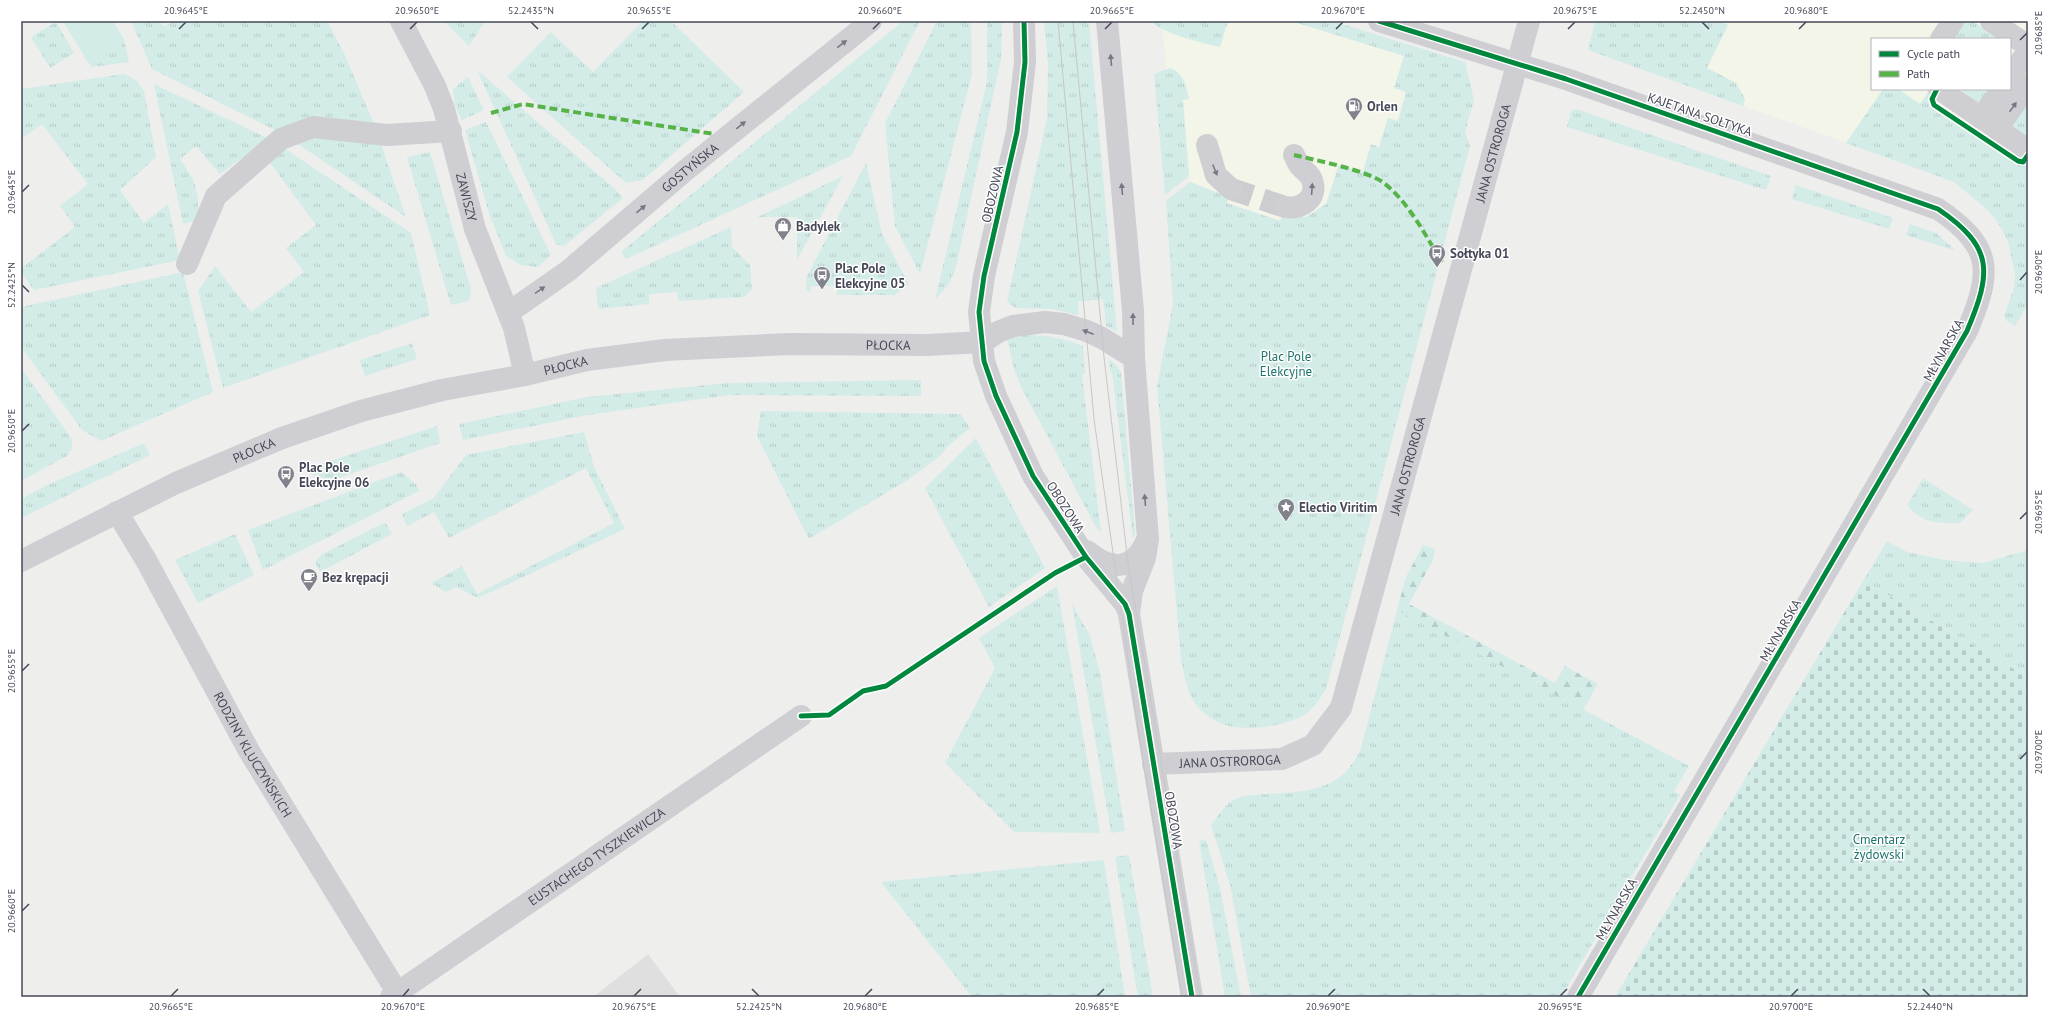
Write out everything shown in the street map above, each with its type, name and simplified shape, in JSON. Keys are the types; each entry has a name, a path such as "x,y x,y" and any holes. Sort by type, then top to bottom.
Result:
{"street":[{"name":"ZAWISZY","path":"401,21 434,86 451,131 475,228 517,338 525,375"},
{"name":"GOSTYŃSKA","path":"508,313 568,270 710,151 871,21"},
{"name":"OBOZOWA","path":"1024,21 1025,62 1022,96 1010,162 984,276 979,312 984,361 989,379 1033,476 1075,542 1125,604 1129,614 1192,997"},
{"name":"OBOZOWA","path":"1108,21 1133,311 1134,358 1148,539 1145,558 1132,591 1129,614"},
{"name":"KAJETANA SOŁTYKA","path":"1379,21 1518,64 1938,209 1958,222 1972,237 1980,251 1984,267"},
{"name":"JANA OSTROROGA","path":"1154,764 1282,759 1313,745 1341,708 1529,21"},
{"path":"1942,38 1953,21"},
{"path":"1991,21 2028,46"},
{"path":"2011,76 2028,51"},
{"path":"1989,124 2028,85"},
{"path":"1940,90 2028,150"},
{"path":"1989,124 2002,90"},
{"path":"187,264 216,196 281,140 313,126 387,135 451,131"},
{"path":"1207,145 1216,175 1231,190"},
{"path":"1285,207 1292,209 1307,203 1311,197 1313,189 1312,180 1299,165 1294,155"},
{"name":"MŁYNARSKA","path":"1578,997 1968,331 1977,308 1983,285 1984,267"},
{"name":"PŁOCKA","path":"21,561 176,483 282,438 354,413 442,390 525,375 587,360 665,350 790,344 928,345 983,342 998,332 1014,326 1045,322 1064,324 1086,331 1102,338 1134,358"},
{"name":"RODZINY KLUCZYŃSKICH","path":"117,512 146,560 249,751 394,995"},
{"path":"1075,542 1095,558 1108,564 1120,565 1137,559 1148,539"},
{"name":"EUSTACHEGO TYSZKIEWICZA","path":"394,995 801,716"}],"shaded area":[{"path":"1150,21 1291,21 1404,56 1394,88 1406,92 1398,121 1388,118 1379,147 1371,145 1363,172 1338,165 1326,204 1306,217 1283,213 1280,221 1227,203 1228,197 1190,182 1183,100 1189,99 1185,85 1170,68 1166,69 1163,30"},
{"path":"1595,21 2028,21 2028,208 1588,50"},
{"path":"648,954 680,997 593,997 646,956"}],"green space":[{"path":"63,21 113,21 124,39 87,61"},
{"path":"131,21 160,21 164,27 172,21 327,21 344,53 374,124 279,132 152,69"},
{"path":"444,21 485,21 469,46"},
{"path":"643,21 671,21 744,92 643,180 626,183 507,77 551,32 593,72"},
{"path":"903,21 920,21 851,156 626,259 621,252"},
{"path":"937,21 971,21 972,74 920,274 895,226 885,123"},
{"path":"987,21 1002,21 1001,59 956,267 949,284 935,300 987,82"},
{"path":"1044,21 1089,21 1117,332 1106,326 1103,299 1078,302 1079,315 1051,309 1016,308 1007,302 1047,118 1048,64"},
{"path":"1150,21 1228,21 1220,47 1174,34"},
{"name":"Plac Pole Elekcyjne","path":"1291,21 1332,21 1465,62 1474,100 1465,132 1470,146 1326,689 1313,708 1298,718 1275,725 1249,728 1225,725 1207,715 1197,706 1187,687 1181,659 1157,386 1173,304 1166,201 1190,182 1229,197 1227,203 1280,221 1283,213 1306,217 1326,204 1339,165 1363,172 1371,144 1379,147 1388,118 1398,121 1406,92 1394,88 1404,56"},
{"path":"1595,21 1721,21 1728,25 1707,68 1736,83 1745,99 1743,106 1588,50"},
{"path":"1964,21 1973,21 1998,38 1953,38"},
{"path":"56,22 74,53 50,68 31,37"},
{"path":"124,39 129,62 92,67 87,61"},
{"path":"1170,68 1175,70 1184,80 1189,99 1183,100 1189,176 1165,195 1154,74"},
{"path":"477,70 615,189 623,198 564,246 556,244"},
{"path":"124,74 136,80 144,91 156,157 120,190 144,223 168,204 180,260 34,290 21,272 21,265 23,267 75,227 60,206 88,184 42,124 21,139 21,89"},
{"path":"468,77 484,110 462,120 455,106 453,89"},
{"path":"154,84 269,139 220,174 196,146 180,159 193,179 198,197 198,220 183,224"},
{"path":"1882,90 1899,90 1920,104 1928,92 1931,94 1928,101 1931,108 2017,164 2025,165 2028,162 2028,304 2015,326 2007,321 2004,316 2014,288 2015,274 2008,242 2000,226 1989,211 1954,182 1846,143"},
{"path":"1961,90 1990,90 1982,102 1977,103"},
{"path":"2028,98 2028,140 2015,131 2013,126"},
{"path":"1576,109 1771,176 1766,190 1567,127 1571,112"},
{"path":"486,122 551,255 538,267 521,265 506,256 490,216 465,130"},
{"path":"320,135 381,144 406,217 295,142"},
{"path":"284,148 411,233 430,315 223,388 198,291 215,266 251,312 304,272 286,248 316,225 268,160"},
{"path":"430,152 471,289 469,301 451,305 407,157"},
{"path":"866,163 882,234 909,284 895,295 837,295 836,286 811,286 811,293 806,290 807,276"},
{"path":"843,176 797,260 797,217 758,217"},
{"path":"1796,185 1893,218 1889,229 1792,199"},
{"path":"1910,224 1936,233 1956,251 1906,235"},
{"path":"731,227 732,247 750,265 752,290 744,297 678,301 677,292 649,294 649,304 598,309 596,288"},
{"path":"183,272 213,392 101,441 82,430 21,347 21,307"},
{"path":"1014,335 1049,337 1066,340 1083,346 1085,374 1082,375 1101,532 1096,527 1021,387 1014,369 1007,339"},
{"path":"412,343 417,359 365,376 360,360"},
{"path":"1109,359 1118,367 1121,373 1135,533 1133,539 1112,372 1110,371"},
{"path":"21,368 72,439 72,449 67,456 21,481"},
{"path":"921,380 921,396 729,395 588,415 463,440 459,424 587,397 728,383"},
{"path":"761,411 961,414 970,428 949,445 941,455 911,478 809,539 757,436"},
{"path":"437,426 440,443 330,481 311,474 309,468"},
{"path":"584,432 594,467 625,529 478,598 456,587 446,592 431,583 462,566 477,594 614,523 586,468 449,538 434,512 407,526 402,514 434,498 466,455"},
{"path":"976,438 1045,568 989,607 925,488"},
{"path":"144,443 150,455 21,518 21,499 45,486"},
{"path":"401,472 417,485 419,491 263,570 248,530"},
{"path":"1923,478 1973,510 1960,523 1931,521 1913,512 1907,506"},
{"path":"385,522 392,534 320,572 315,562 321,555"},
{"path":"235,534 254,575 198,603 175,560"},
{"path":"1887,541 1907,552 1945,560 1983,563 2028,550 2028,668 2024,675 1863,581"},
{"path":"1423,545 1435,549 1433,560 1409,604 1555,683 1565,666 1598,684 1583,710 1397,610 1406,577"},
{"name":"Cmentarz żydowski","path":"1863,581 2024,675 2028,668 2028,997 1615,997"},
{"path":"1057,586 1100,833 1014,832 945,763 995,668 979,638"},
{"path":"1072,603 1090,636 1100,673 1125,831 1111,833"},
{"path":"1397,610 1689,766 1674,791 1680,795 1561,997 1251,997 1230,885 1211,825 1221,811 1237,798 1309,790 1334,781 1344,773 1353,762 1361,748"},
{"path":"1206,840 1220,888 1241,997 1225,997 1199,841"},
{"path":"1129,855 1153,997 1138,997 1115,857"},
{"path":"1104,860 1125,997 972,997 881,882"}],"tunnel":[{"path":"1231,189 1285,207"}],"tram line":[{"path":"1058,21 1094,419 1139,736 1182,997"},
{"path":"1073,21 1104,357 1128,563 1200,997"}],"marked path":[{"path":"491,113 523,104 714,134"},
{"path":"1294,155 1367,174 1384,183 1402,200 1442,262"}],"cycle path":[{"path":"1024,21 1025,62 1017,132 984,276 979,312 984,361 996,396 1033,476 1086,557 1125,604 1129,614 1192,997"},
{"path":"1379,21 1566,79 1938,209 1970,236 1978,249 1983,262 1984,276 1981,292 1967,331 1578,997"},
{"path":"1936,90 1932,99 1934,105 2018,161 2023,162 2028,155"},
{"path":"801,716 829,715 863,691 886,686 1055,573 1086,557"}],"place":[{"name":"Orlen","path":"1354,121"},
{"name":"Badylek","path":"783,241"},
{"name":"Sołtyka 01","path":"1437,268"},
{"name":"Plac Pole Elekcyjne 05","path":"822,290"},
{"name":"Plac Pole Elekcyjne 06","path":"286,489"},
{"name":"Electio Viritim","path":"1286,522"},
{"name":"Bez krępacji","path":"309,592"}]}
